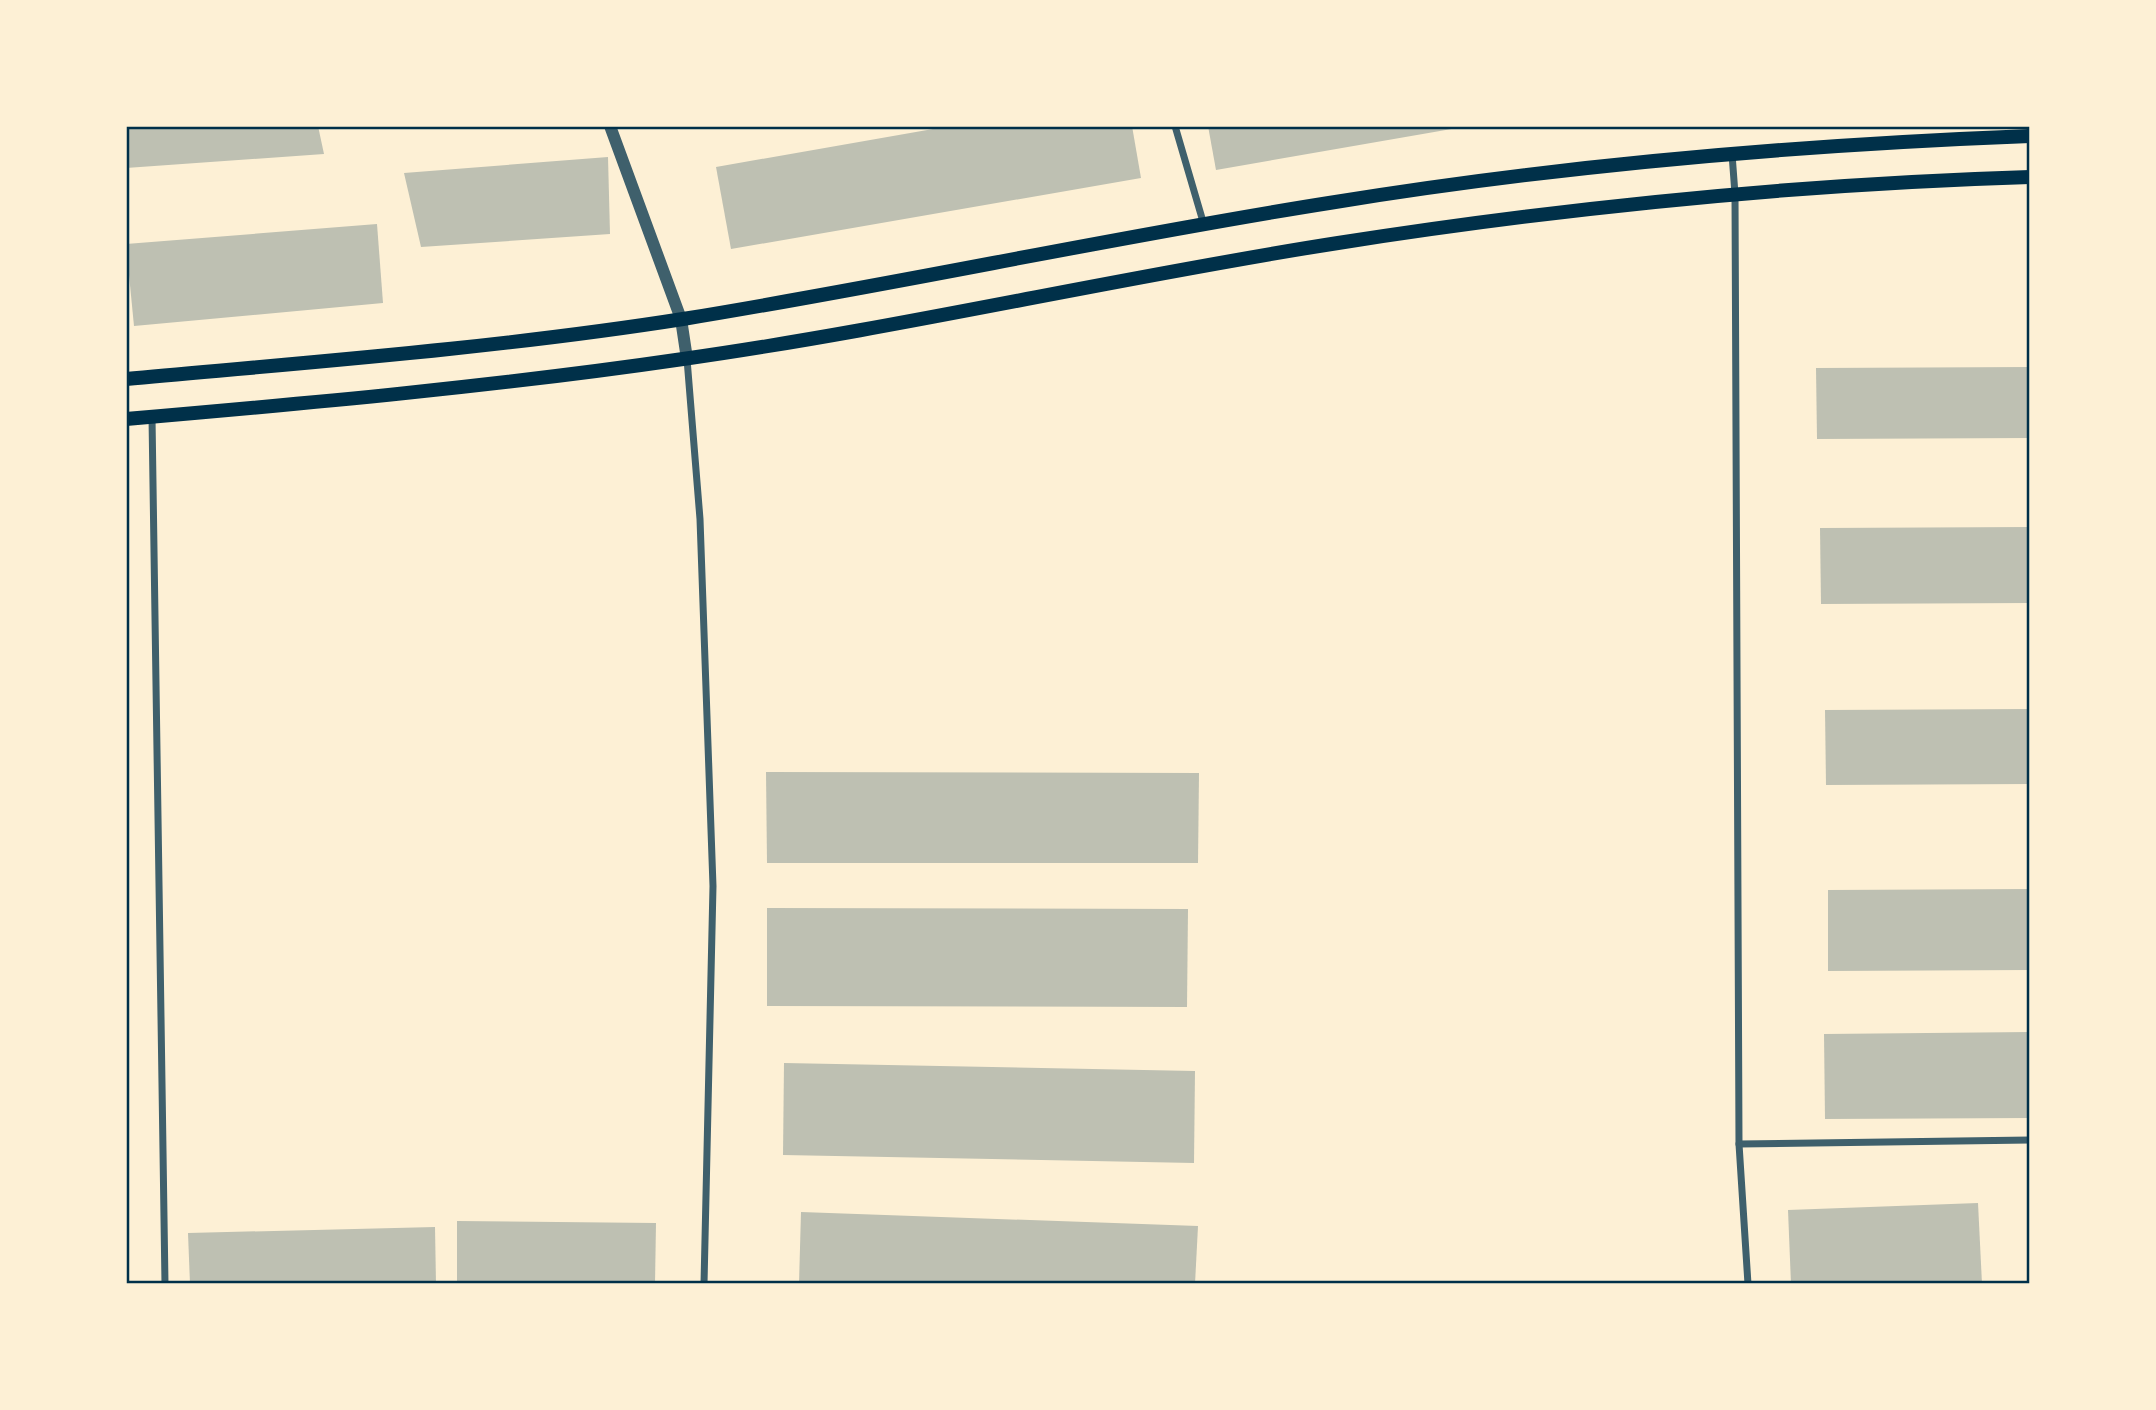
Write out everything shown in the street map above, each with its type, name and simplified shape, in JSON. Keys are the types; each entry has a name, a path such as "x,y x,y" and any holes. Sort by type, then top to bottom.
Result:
{"main road":[{"path":"126,379 467,346 681,319 1203,225 1481,181 1732,153 2030,136"},
{"path":"126,419 472,386 687,359 1336,243 1575,210 1735,194 1940,180 2030,177"}],"street":[{"path":"610,126 681,319 687,359 700,519 713,886 704,1284"},
{"path":"1175,126 1203,225"},
{"path":"1732,153 1735,194 1739,1144 1748,1284"},
{"path":"152,417 165,1284"},
{"path":"1739,1144 2030,1140"}],"building":[{"path":"126,126 318,126 324,154 126,168"},
{"path":"950,126 1132,126 1141,178 731,249 716,167"},
{"path":"1208,126 1463,126 1463,127 1216,170"},
{"path":"608,157 610,234 421,247 404,173"},
{"path":"377,224 383,303 134,326 126,244"},
{"path":"2030,367 2030,438 1817,439 1816,368"},
{"path":"2030,527 2030,603 1821,604 1820,528"},
{"path":"2030,709 2030,784 1826,785 1825,710"},
{"path":"766,772 1199,773 1198,863 767,863"},
{"path":"2030,889 2030,970 1828,971 1828,890"},
{"path":"767,908 1188,909 1187,1007 767,1006"},
{"path":"2030,1032 2030,1118 1825,1119 1824,1034"},
{"path":"784,1063 1195,1071 1194,1163 783,1155"},
{"path":"1978,1203 1982,1284 1791,1284 1788,1210"},
{"path":"801,1212 1198,1226 1195,1284 799,1284"},
{"path":"457,1221 656,1223 655,1284 457,1284"},
{"path":"435,1227 436,1284 190,1284 188,1233"}]}
